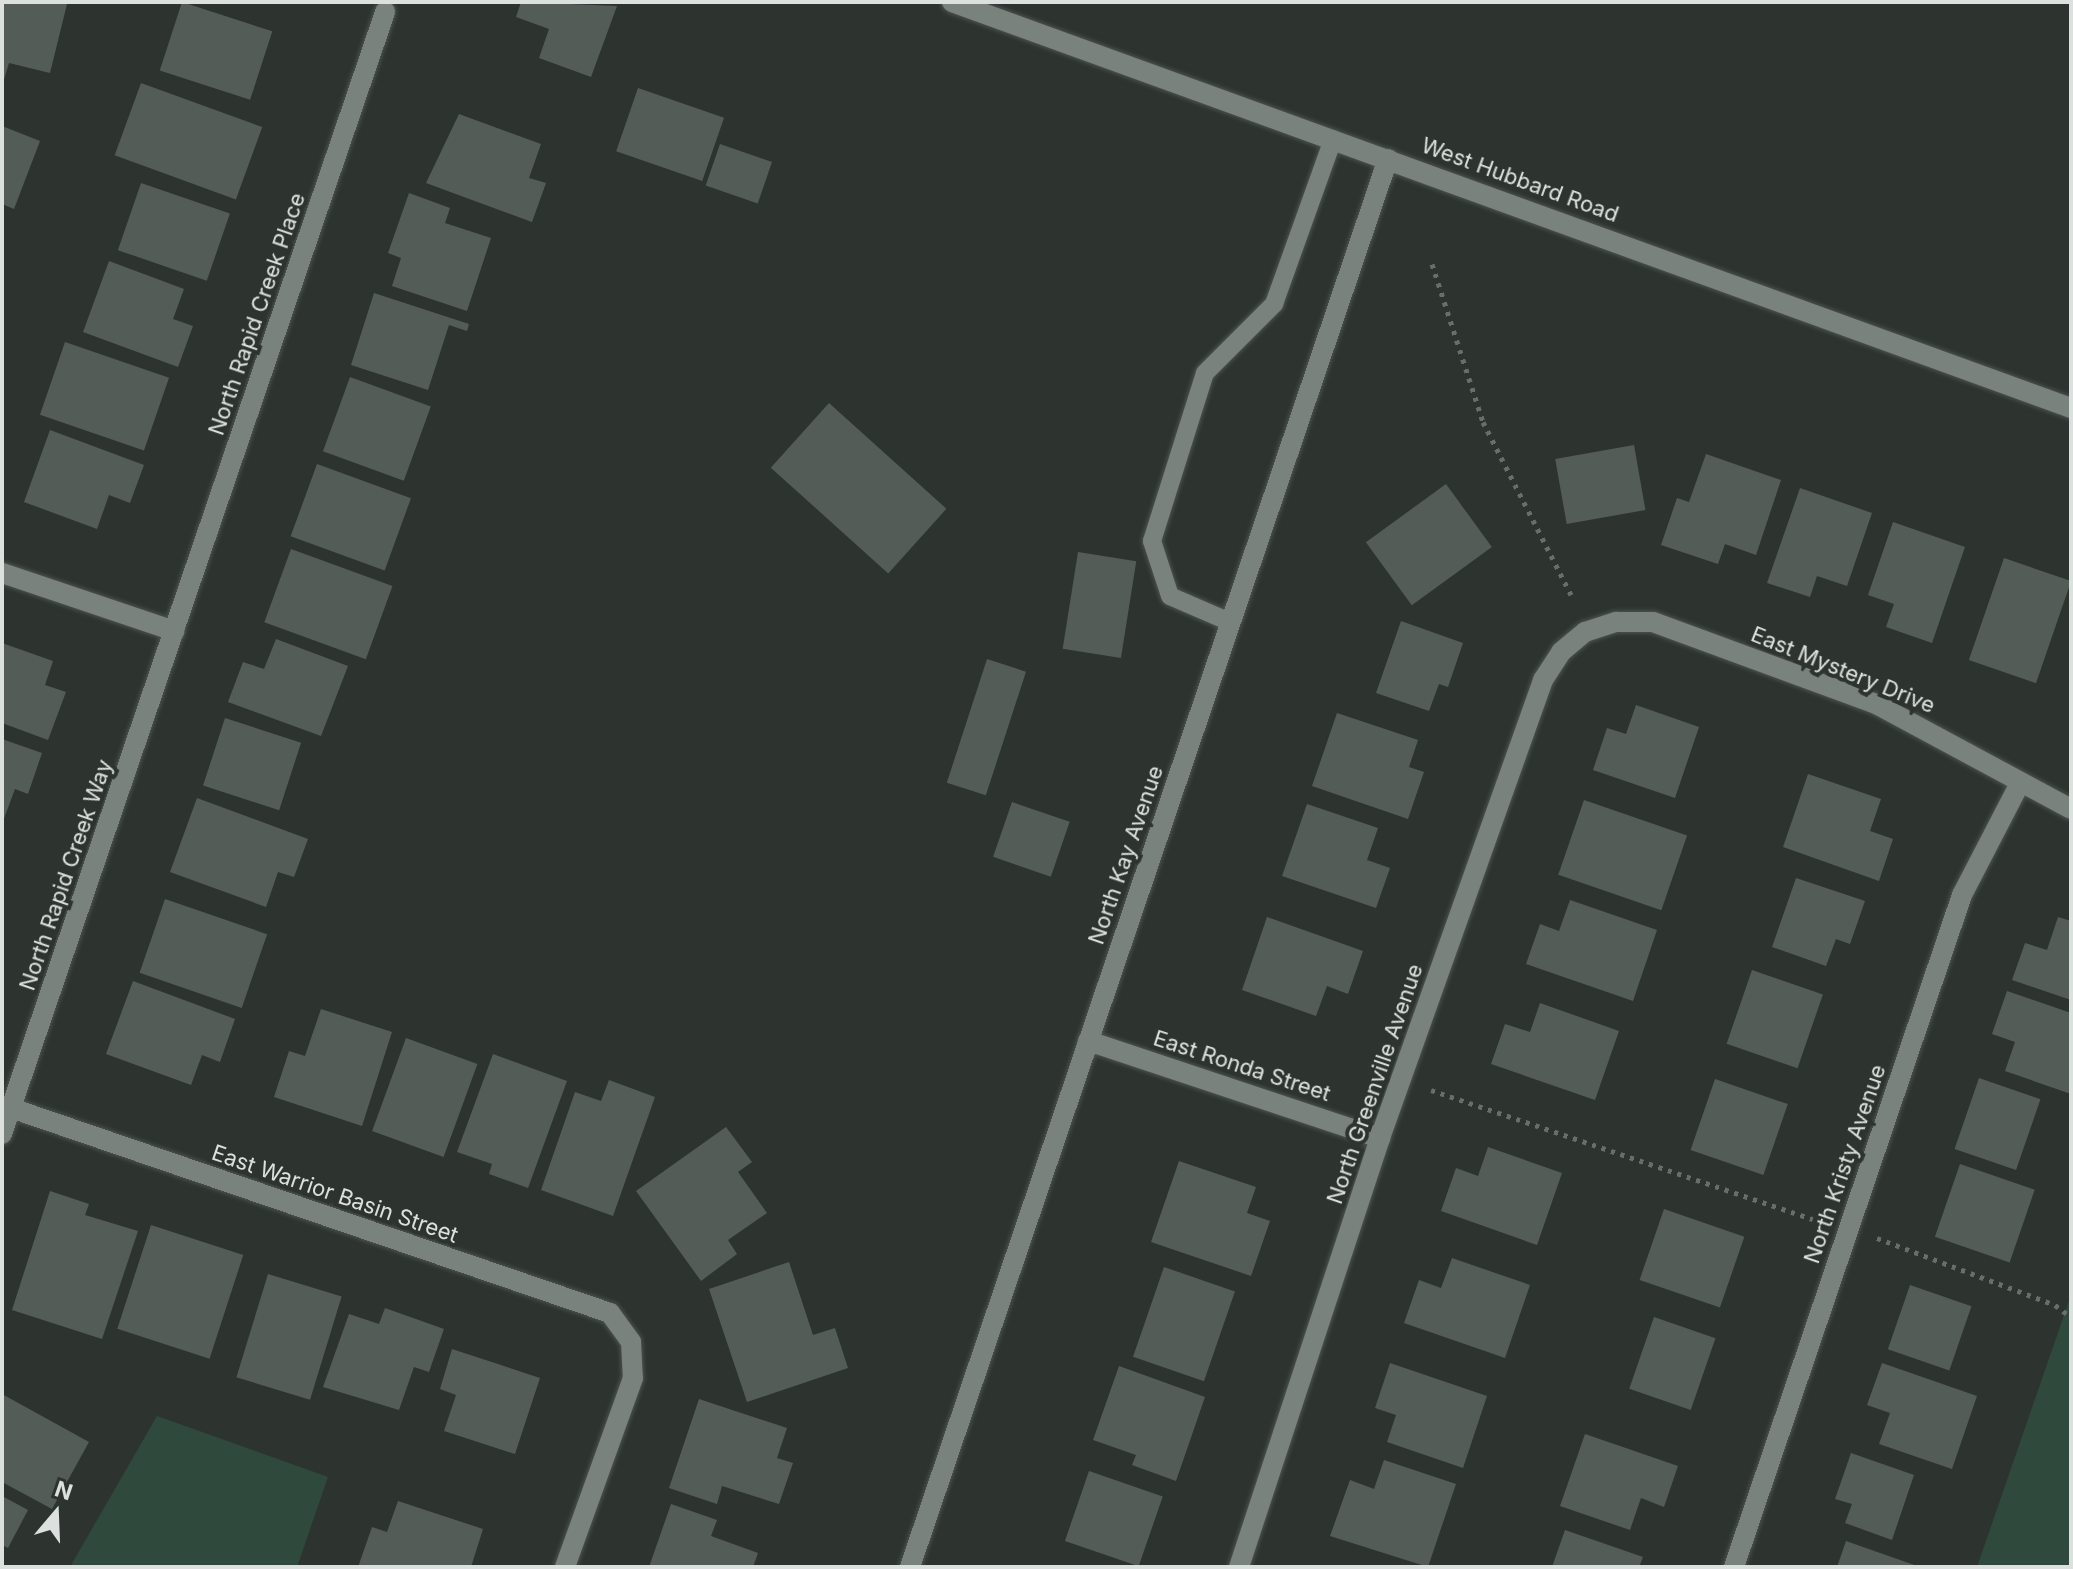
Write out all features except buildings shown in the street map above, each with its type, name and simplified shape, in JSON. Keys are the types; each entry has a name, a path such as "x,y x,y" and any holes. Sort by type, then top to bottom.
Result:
{"street":[{"name":"West Hubbard Road","path":"952,2 2071,408"},
{"name":"North Rapid Creek Place","path":"174,631 385,12"},
{"name":"North Kay Avenue","path":"910,1567 1388,159"},
{"path":"2,573 174,631"},
{"name":"East Mystery Drive","path":"1585,632 1616,622 1653,622 1876,704 2071,809"},
{"name":"North Rapid Creek Way","path":"2,1134 174,631"},
{"name":"North Greenville Avenue","path":"1239,1567 1380,1138 1543,680 1585,632"},
{"name":"North Kristy Avenue","path":"1734,1567 1962,895 2020,783"},
{"name":"East Ronda Street","path":"1088,1041 1380,1138"},
{"name":"East Warrior Basin Street","path":"11,1108 610,1313 631,1342 633,1378 565,1567"}],"lane":[{"path":"1230,622 1170,596 1152,541 1205,373 1274,304 1333,139"}],"path":[{"path":"1432,264 1483,422 1571,595"},
{"path":"1431,1090 1813,1219"},
{"path":"1873,1236 2055,1305 2071,1317"}],"green space":[{"path":"2071,1295 2071,1567 1977,1567"},
{"path":"157,1416 328,1477 297,1567 70,1567"}]}
